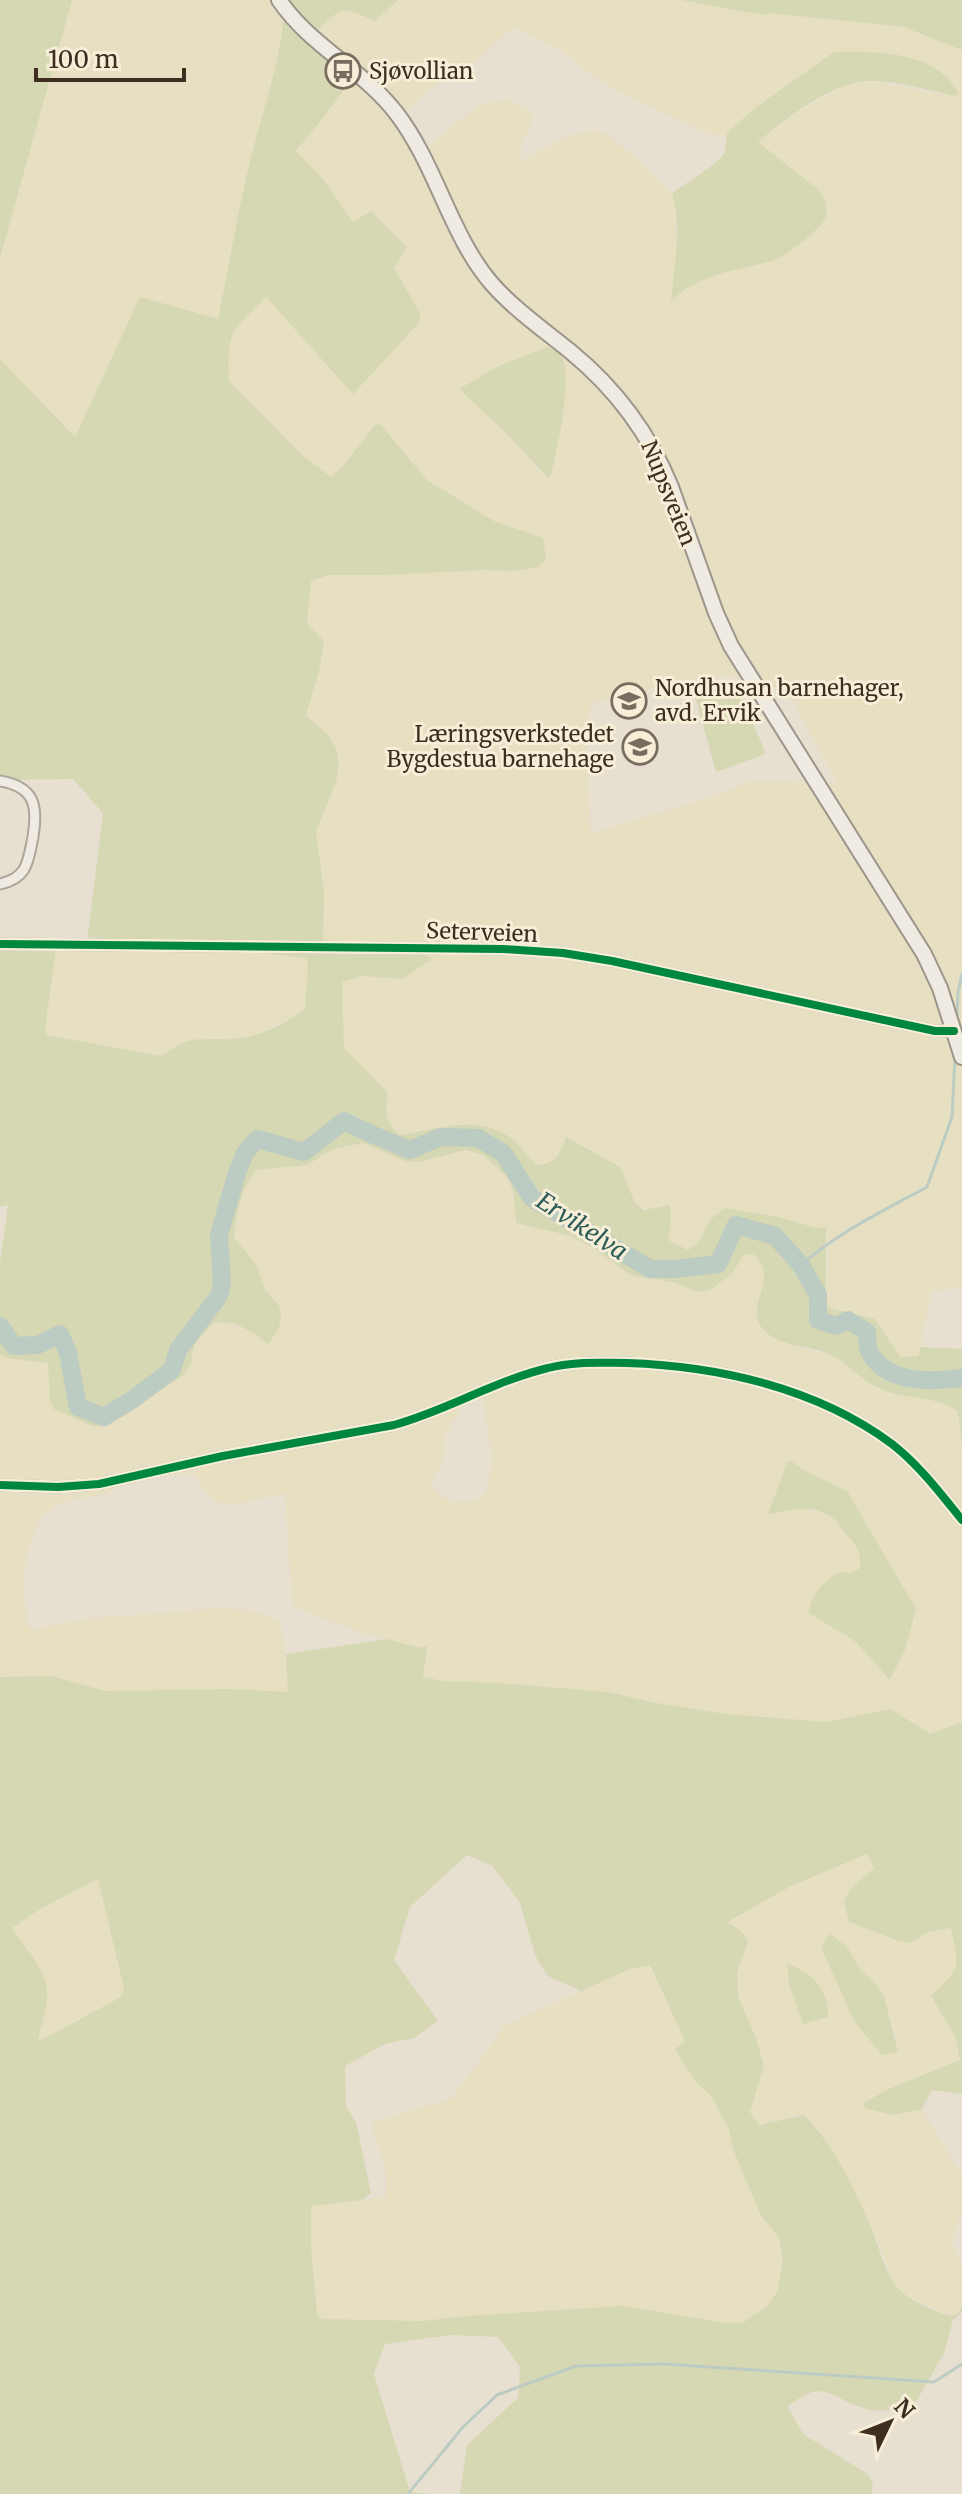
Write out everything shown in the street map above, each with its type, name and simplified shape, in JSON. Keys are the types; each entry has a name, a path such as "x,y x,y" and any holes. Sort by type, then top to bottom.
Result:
{"main road":[{"name":"Nupsveien","path":"279,0 311,38 372,87 397,114 420,150 476,262 493,285 600,379 643,431 662,464 724,633 924,954 940,988 962,1057"}],"street":[{"path":"0,781 21,788 30,796 36,809 26,865 20,876 0,884"},
{"name":"Seterveien","path":"0,944 492,949 563,953 640,966 935,1031 954,1031"},
{"path":"0,1485 74,1487 131,1479 237,1453 394,1425 489,1386 551,1367 587,1363 660,1364 736,1376 813,1401 846,1416 906,1455 962,1520"}],"shaded area":[{"path":"72,0 285,0 276,68 249,165 218,320 109,362 75,438 0,359 0,258"},
{"path":"398,0 681,0 763,15 769,13 904,27 962,50 962,1287 931,1292 919,1356 900,1357 875,1319 826,1305 826,1227 817,1228 779,1217 725,1209 711,1219 698,1244 688,1250 668,1240 671,1222 635,1203 620,1167 567,1137 558,1158 547,1165 536,1165 507,1134 439,1126 425,1132 400,1135 389,1125 385,1113 344,1048 342,981 364,976 402,979 432,958 424,955 323,950 324,892 316,832 336,782 328,735 306,715 319,672 324,641 307,624 311,580 328,575 514,571 538,567 546,559 543,539 494,521 427,480 380,424 331,478 302,455 229,381 228,344 233,331 266,297 394,268 407,247 371,211 353,223 322,178 296,151 330,109 319,29 336,12 347,9 375,21","holes":["513,27 562,52 595,78 629,97 709,134 724,136 755,108 834,52 955,96 869,81 847,84 804,108 757,141 779,160 777,259 716,273 671,300 676,252 672,194 646,166 607,134 595,130 567,136 521,161 521,146 534,118 531,110 507,99 480,104 422,151 403,120 407,111 431,88 477,61","459,389 558,439 551,476 548,478 542,474 504,431","724,677 763,681 792,700 837,783 755,780 701,800 591,833 586,732 592,703 645,690"]},
{"path":"56,949 257,952 306,958 305,1009 255,1035 184,1042 161,1056 47,1035 45,1028"},
{"path":"363,1143 405,1161 419,1162 466,1150 483,1155 507,1176 513,1190 516,1223 571,1236 632,1276 673,1282 700,1291 712,1289 731,1273 744,1255 753,1254 761,1260 766,1271 757,1318 762,1328 773,1337 804,1349 833,1355 882,1390 947,1403 958,1410 962,1445 962,1722 930,1734 891,1709 827,1722 726,1714 608,1692 423,1678 421,1648 366,1634 292,1605 285,1493 239,1504 225,1504 212,1500 192,1473 124,1481 110,1493 60,1503 40,1519 24,1571 29,1627 33,1629 82,1619 220,1608 257,1611 280,1621 288,1667 288,1692 230,1689 105,1691 52,1676 0,1677 0,1355 48,1363 50,1400 104,1427 184,1375 191,1363 194,1345 213,1323 250,1329 268,1343 281,1316 279,1305 265,1290 257,1266 234,1238 238,1209 248,1181 256,1170 307,1165 333,1149","holes":["481,1391 492,1458 488,1487 479,1500 450,1502 431,1485 444,1460 445,1435 460,1410","805,1471 847,1491 890,1568 905,1650 891,1680 856,1642 810,1613 851,1573 861,1568 862,1557 854,1542 831,1516 798,1509"]},
{"path":"867,1854 874,1868 850,1889 849,1922 911,1943 928,1932 951,1927 958,1962 955,1973 931,1996 955,2036 960,2060 884,2091 863,2104 893,2115 922,2109 962,2175 962,2210 952,2241 962,2266 962,2306 959,2313 951,2316 906,2295 896,2286 870,2223 844,2172 816,2127 804,2115 759,2125 750,2111 764,2066 738,1996 737,1973 748,1941 726,1922 791,1886","holes":["830,1935 847,1947 860,1969 884,1995 898,2048 833,1971 822,1948"]},
{"path":"98,1879 124,1988 121,1997 37,2043 47,1997 12,1928 42,1908"},
{"path":"649,1965 685,2041 675,2049 695,2081 711,2096 729,2129 733,2149 760,2214 779,2238 783,2260 777,2292 767,2306 744,2322 726,2323 676,2316 467,2316 423,2321 381,2321 322,2319 317,2315 311,2206 386,2197 386,2173 371,2123 452,2098 505,2025 630,1969"}],"green space":[{"path":"0,0 72,0 0,258"},
{"path":"285,0 398,0 375,21 345,11 334,15 319,29 319,34 355,74 296,151 322,178 353,222 371,211 407,247 394,268 421,315 417,325 353,394 266,297 234,333 229,351 229,381 302,455 331,477 375,425 380,424 427,480 494,521 543,538 546,559 538,567 514,571 328,575 311,581 307,624 324,641 319,672 306,715 328,735 336,748 339,763 336,782 316,832 324,892 323,950 433,958 402,979 364,976 342,982 344,1048 388,1093 387,1116 399,1135 479,1125 509,1137 536,1165 548,1163 556,1157 566,1137 620,1167 635,1203 644,1210 670,1205 668,1240 688,1250 698,1243 711,1219 725,1208 779,1217 817,1228 826,1227 826,1305 875,1319 900,1357 919,1356 920,1347 962,1349 962,1445 958,1411 940,1402 881,1389 827,1353 769,1335 758,1319 764,1272 753,1254 744,1255 732,1273 712,1289 699,1292 673,1282 632,1276 571,1236 516,1223 513,1190 507,1177 483,1155 466,1150 419,1162 405,1161 363,1143 333,1149 307,1165 256,1170 243,1194 234,1237 257,1266 265,1290 279,1305 279,1328 268,1344 235,1324 213,1323 194,1345 191,1363 184,1375 104,1427 92,1426 54,1409 50,1400 48,1363 0,1355 0,1263 8,1205 0,1207 0,947 56,949 45,1028 47,1035 161,1056 189,1041 234,1039 262,1033 305,1009 306,958 257,952 86,950 103,813 73,779 0,780 0,359 75,437 140,297 218,319 245,182 276,62"},
{"path":"681,0 962,0 962,50 904,27 770,13 763,15"},
{"path":"834,52 904,56 937,69 959,94 955,96 900,84 867,81 839,88 795,113 758,142 819,190 826,203 827,217 803,242 780,257 708,278 671,301 677,233 672,194 721,157 725,151 727,133 755,108"},
{"path":"548,347 559,353 566,376 560,431 551,476 548,478 459,389 501,365"},
{"path":"736,684 766,754 716,772 694,693"},
{"path":"791,1461 847,1491 916,1609 905,1650 890,1680 856,1642 809,1613 812,1599 823,1585 838,1572 851,1573 860,1568 860,1558 856,1546 833,1518 823,1512 800,1509 768,1514 787,1463"},
{"path":"387,1639 421,1648 427,1646 423,1677 443,1681 608,1692 726,1714 827,1722 891,1709 930,1734 962,1722 962,2094 932,2090 922,2109 893,2115 865,2108 863,2104 884,2091 960,2060 955,2036 931,1996 956,1966 951,1928 928,1932 911,1943 849,1922 844,1902 850,1889 874,1868 867,1854 791,1886 727,1922 741,1931 748,1941 737,1973 738,1996 764,2066 750,2112 759,2125 804,2115 815,2126 850,2181 897,2287 915,2301 951,2316 959,2313 962,2306 962,2312 953,2320 944,2353 913,2407 873,2410 819,2391 800,2398 788,2407 803,2434 868,2474 873,2484 872,2494 460,2494 467,2445 518,2398 520,2367 498,2337 451,2335 385,2344 374,2374 410,2492 431,2494 0,2494 0,1677 52,1676 105,1691 230,1689 288,1692 286,1654","holes":["467,1855 492,1866 519,1901 536,1957 548,1976 581,1991 630,1969 650,1965 685,2041 675,2049 695,2081 711,2096 729,2129 733,2149 760,2214 779,2238 783,2260 777,2292 767,2306 744,2322 726,2323 623,2306 423,2321 322,2319 317,2315 311,2206 363,2200 371,2193 356,2122 346,2106 345,2066 385,2044 414,2038 438,2021 394,1960 410,1907","98,1879 124,1988 121,1997 38,2042 47,1997 44,1978 12,1928 42,1908"]},
{"path":"830,1934 847,1947 860,1969 884,1996 898,2052 882,2055 854,2021 821,1947"},
{"path":"787,1964 817,1983 826,1998 828,2017 803,2024 789,1984"}],"waterway":[{"path":"957,1021 962,974"},
{"path":"801,1265 846,1232 927,1187 952,1117 955,1057"},
{"name":"Ervikelva","path":"0,1326 14,1346 38,1345 60,1334 68,1353 78,1407 104,1417 172,1370 178,1350 219,1296 222,1283 219,1235 245,1153 257,1139 304,1152 344,1121 410,1150 441,1137 478,1138 503,1153 532,1198 650,1269 718,1264 736,1225 775,1236 801,1265 818,1295 818,1320 836,1326 848,1320 867,1332 868,1349 876,1362 898,1375 924,1380 962,1378"},
{"path":"408,2494 463,2427 497,2395 576,2366 665,2364 934,2382 962,2364"}],"cycle path":[{"path":"0,944 504,949 563,953 935,1031 954,1031"},
{"path":"0,1485 58,1487 99,1484 223,1456 394,1425 548,1368 578,1363 627,1363 731,1375 832,1408 902,1452 962,1520"}],"place":[{"name":"Sjøvollian","path":"343,71"},
{"name":"Nordhusan barnehager, avd. Ervik","path":"629,701"},
{"name":"Læringsverkstedet Bygdestua barnehage","path":"640,747"}]}
